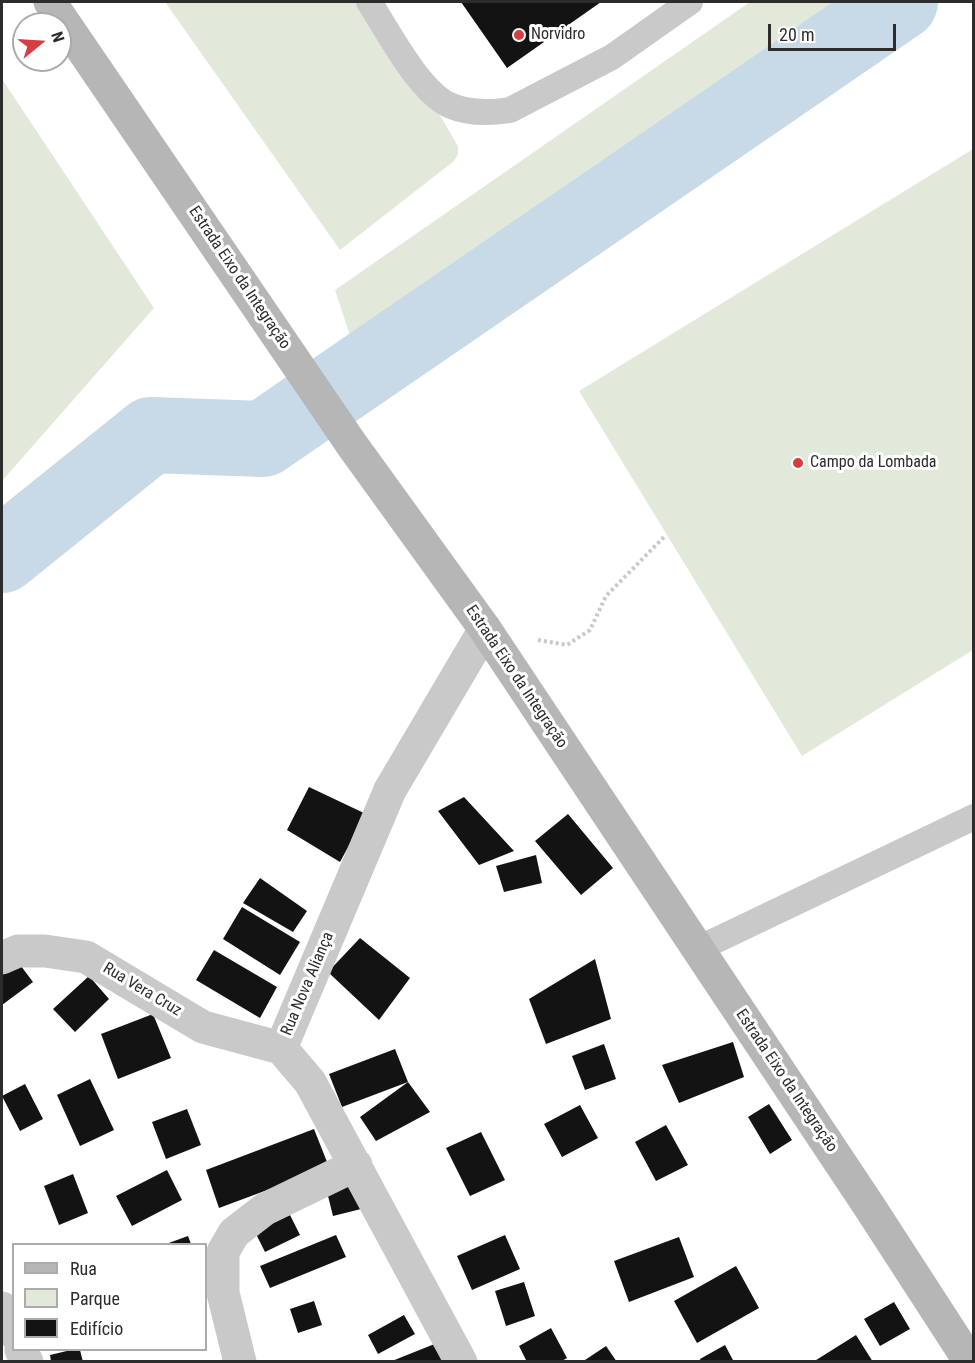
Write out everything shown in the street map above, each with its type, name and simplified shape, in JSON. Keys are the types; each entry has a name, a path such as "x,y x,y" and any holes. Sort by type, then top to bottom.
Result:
{"main road":[{"name":"Estrada Eixo da Integração","path":"50,2 352,445 485,629 870,1206 970,1362"}],"street":[{"name":"Rua Nova Aliança","path":"462,1362 310,1082 280,1048 390,790 485,629"},
{"name":"Rua Vera Cruz","path":"2,958 18,951 45,951 86,957 203,1027 280,1048"},
{"path":"240,1362 223,1293 223,1252 234,1233 265,1209 356,1165"},
{"path":"2,1308 12,1330"}],"lane":[{"path":"369,2 417,76 435,95 450,105 481,112 510,110 612,57 690,2"},
{"path":"698,949 974,817"}],"path":[{"path":"485,629 567,645 590,630 606,596 666,535"}],"green space":[{"path":"165,2 369,2 417,76 458,146 458,154 454,161 340,250"},
{"path":"750,2 900,2 362,372 335,290"},
{"path":"2,79 154,308 2,481"},
{"name":"Campo da Lombada","path":"973,149 973,650 802,756 579,391"}],"building":[{"name":"Norvidro","path":"461,2 601,2 507,68"},
{"path":"309,787 366,814 340,862 287,830"},
{"path":"464,797 514,851 479,865 438,811"},
{"path":"568,814 613,868 581,895 535,841"},
{"path":"536,855 542,883 504,892 496,866"},
{"path":"260,878 307,911 293,932 243,903"},
{"path":"242,907 300,942 280,975 223,939"},
{"path":"360,938 410,978 379,1020 328,972"},
{"path":"214,950 277,987 260,1018 196,980"},
{"path":"15,958 33,982 2,1005 2,968"},
{"path":"595,959 611,1019 546,1044 529,999"},
{"path":"89,976 109,999 75,1032 53,1009"},
{"path":"153,1014 171,1058 118,1079 101,1034"},
{"path":"733,1042 744,1077 679,1103 662,1065"},
{"path":"604,1044 616,1079 585,1090 572,1056"},
{"path":"395,1049 408,1082 342,1107 329,1074"},
{"path":"90,1079 114,1130 80,1146 57,1095"},
{"path":"408,1082 430,1112 376,1141 360,1117"},
{"path":"25,1084 43,1119 20,1131 2,1096"},
{"path":"769,1104 792,1140 770,1154 748,1117"},
{"path":"580,1105 598,1138 562,1157 544,1124"},
{"path":"187,1109 201,1145 166,1159 152,1122"},
{"path":"666,1125 688,1165 656,1181 635,1142"},
{"path":"314,1129 329,1167 219,1208 206,1170"},
{"path":"481,1132 505,1180 470,1196 446,1148"},
{"path":"167,1170 182,1200 132,1226 116,1196"},
{"path":"73,1174 88,1213 59,1225 44,1186"},
{"path":"355,1181 361,1209 333,1216 326,1188"},
{"path":"290,1215 300,1235 265,1252 255,1232"},
{"path":"336,1235 346,1257 270,1288 260,1266"},
{"path":"505,1235 520,1269 472,1290 457,1256"},
{"path":"188,1236 191,1243 169,1243"},
{"path":"679,1237 694,1277 629,1302 614,1261"},
{"path":"736,1266 759,1308 697,1343 674,1301"},
{"path":"524,1282 535,1316 506,1326 495,1291"},
{"path":"314,1301 322,1325 298,1333 290,1309"},
{"path":"894,1302 910,1329 880,1346 864,1319"},
{"path":"404,1315 415,1334 378,1354 368,1335"},
{"path":"551,1328 567,1358 560,1362 527,1362 519,1346"},
{"path":"856,1335 873,1362 813,1362"},
{"path":"437,1343 444,1362 392,1362 392,1361"},
{"path":"725,1345 734,1362 701,1362 700,1359"},
{"path":"606,1346 617,1362 582,1362"},
{"path":"80,1351 83,1362 51,1362 50,1355"}],"waterway":[{"path":"2,555 151,435 263,439 900,2"}],"place":[{"name":"Norvidro","path":"519,35"},
{"name":"Campo da Lombada","path":"798,463"}]}
